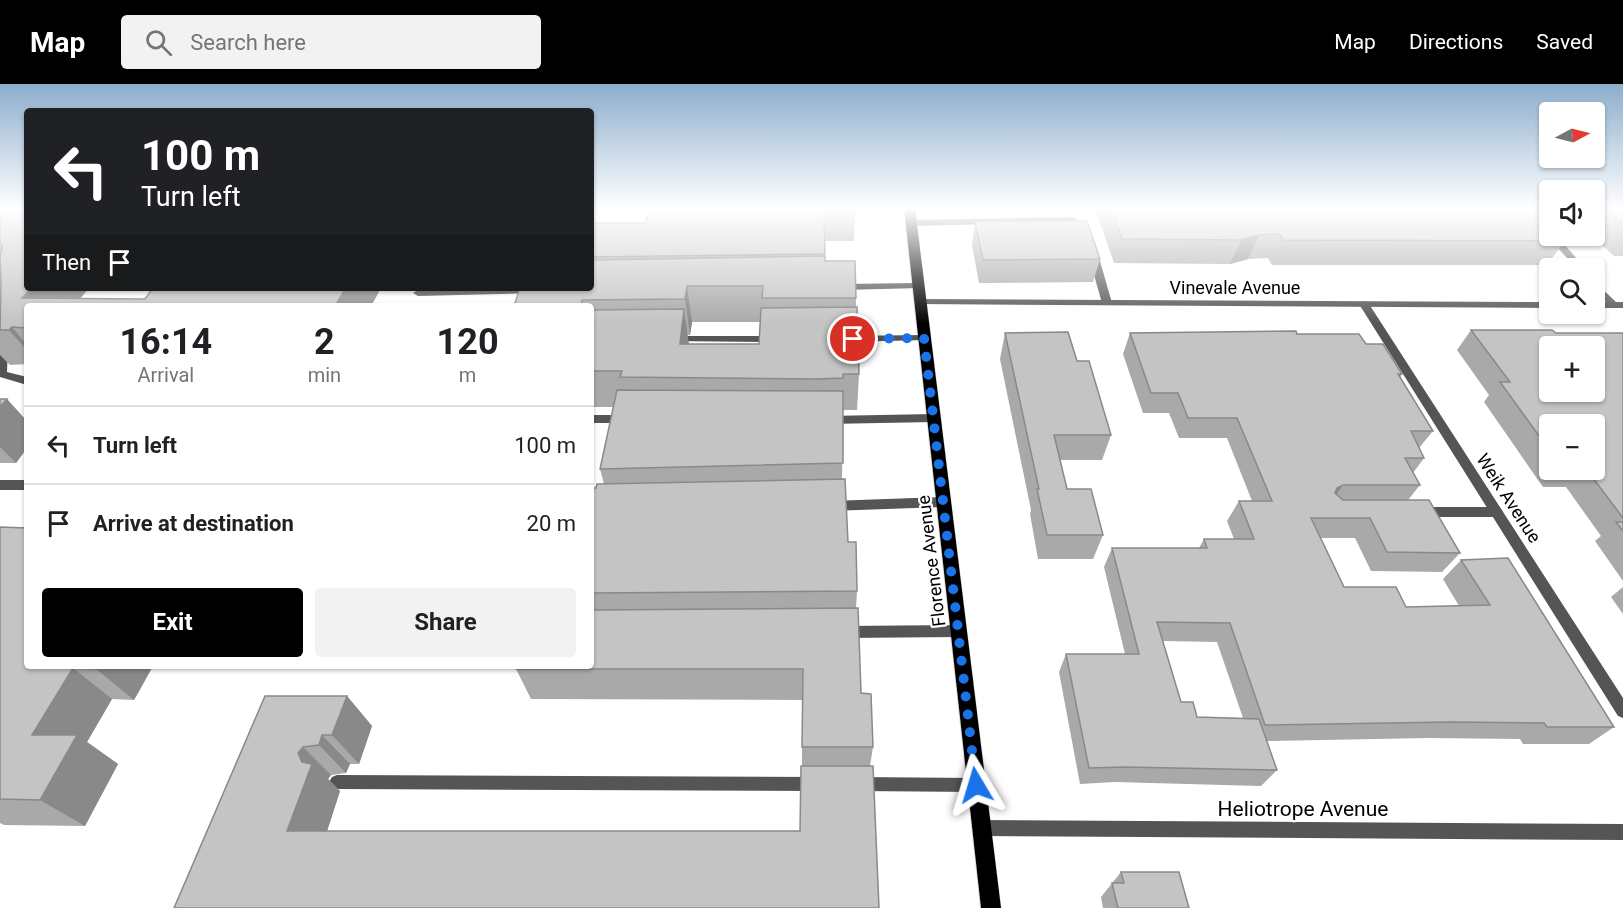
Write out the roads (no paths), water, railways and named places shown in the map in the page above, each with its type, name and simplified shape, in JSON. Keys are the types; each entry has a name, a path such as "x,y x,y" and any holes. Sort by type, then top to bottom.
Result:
{"main road":[{"name":"Florence Avenue","path":"913,246 991,908"}],"street":[{"path":"1089,246 1107,303"},
{"path":"1562,246 1572,258"},
{"name":"Vinevale Avenue","path":"835,288 1107,303 1539,305"},
{"path":"418,293 499,291"},
{"path":"1605,294 1618,305"},
{"name":"Weik Avenue","path":"1364,304 1623,711"},
{"path":"829,339 924,338"},
{"path":"662,339 781,339"},
{"path":"0,345 3,346 2,375 24,380"},
{"path":"594,418 639,419"},
{"path":"816,421 933,418"},
{"path":"0,485 24,485"},
{"path":"814,507 943,502"},
{"path":"1413,512 1497,512"},
{"path":"824,632 959,631"},
{"path":"338,782 976,785"},
{"name":"Heliotrope Avenue","path":"982,828 1623,832"}]}
